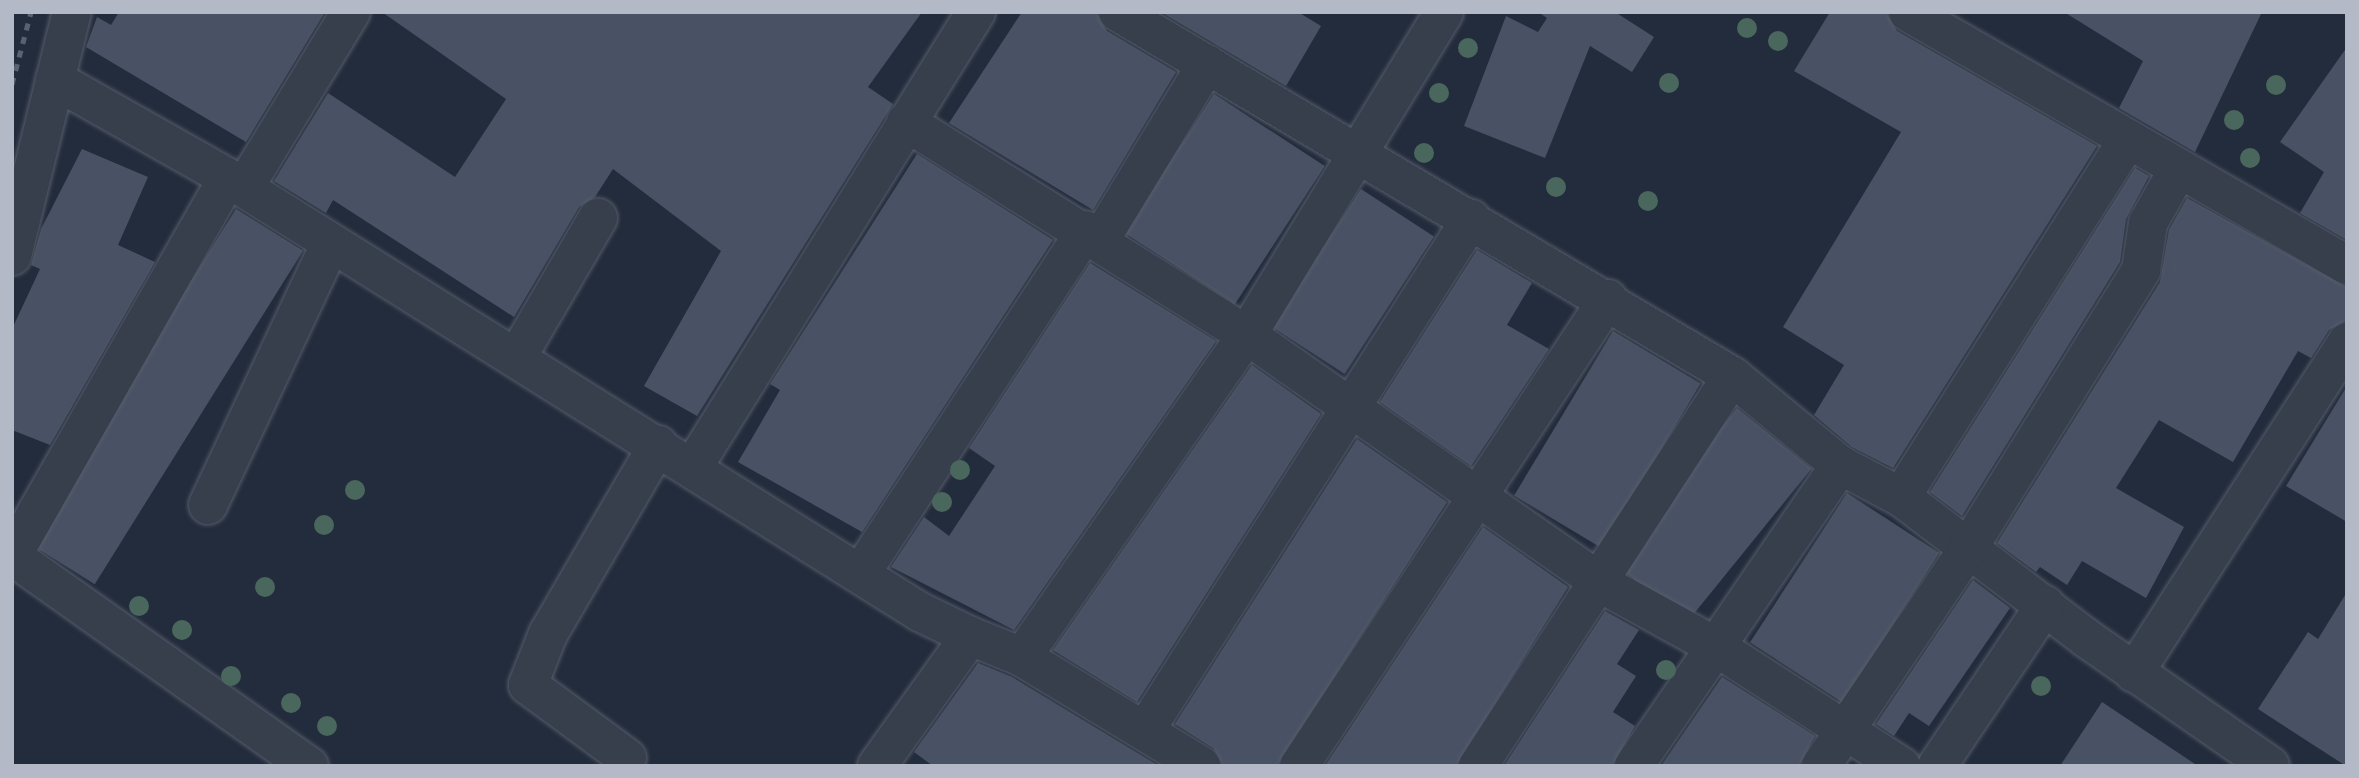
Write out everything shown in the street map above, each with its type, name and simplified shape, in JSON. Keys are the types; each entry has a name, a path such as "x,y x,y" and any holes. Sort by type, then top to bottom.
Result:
{"street":[{"path":"12,256 72,12"},
{"path":"309,766 12,556 236,183 351,12"},
{"path":"692,467 976,12"},
{"path":"1118,12 1608,299 1732,376 1840,465 1901,497 1967,550 2134,673 2270,766"},
{"path":"1023,657 1247,335 1444,12"},
{"path":"1908,12 2347,265"},
{"path":"861,573 1207,64"},
{"path":"55,79 236,183 861,573 970,636 1023,657 1146,729 1201,766"},
{"path":"906,122 1093,235 1247,335 1478,491 1602,584 1713,645 1900,766"},
{"path":"1901,497 2128,139"},
{"path":"1821,766 1967,550 2141,270 2148,223 2179,168"},
{"path":"517,357 598,218"},
{"path":"1146,729 1354,409 1471,219"},
{"path":"208,505 331,243"},
{"path":"1299,766 1478,491 1608,299"},
{"path":"2134,673 2347,342"},
{"path":"1478,766 1602,584 1732,376"},
{"path":"627,758 528,685 548,634 658,445"},
{"path":"1634,766 1713,645 1840,465"},
{"path":"1937,766 2045,605"},
{"path":"877,766 970,636"}],"building":[{"path":"119,12 325,12 246,142 86,47 97,17 111,25"},
{"path":"382,12 922,12 868,87 893,104 697,416 644,386 721,251 613,169 595,197 579,207 514,317 333,200 326,213 274,181 328,93 455,177 506,99"},
{"path":"1022,12 1096,12 1107,31 1176,72 1093,210 949,123"},
{"path":"1161,12 1298,12 1321,26 1286,86"},
{"path":"1538,12 1615,12 1654,37 1632,72 1590,46 1545,158 1464,126 1506,16 1538,32 1547,18"},
{"path":"1830,12 1886,12 1897,31 2097,146 1893,468 1852,447 1814,415 1844,365 1783,327 1901,132 1794,71"},
{"path":"2064,12 2262,12 2195,152 2119,108 2143,61"},
{"path":"2347,47 2347,240 2300,213 2324,172 2280,142"},
{"path":"1214,94 1325,166 1235,304 1124,232"},
{"path":"82,149 148,177 118,245 155,262 50,445 12,430 12,329 40,269 31,265 41,229"},
{"path":"917,154 1053,240 862,532 738,462 780,390 770,384"},
{"path":"2135,168 2149,176 2126,219 2120,262 1962,516 1930,492"},
{"path":"1361,189 1434,236 1345,374 1272,327"},
{"path":"2187,198 2347,287 2347,320 2329,330 2311,358 2298,351 2233,462 2159,420 2116,488 2184,527 2146,598 2082,561 2067,585 2040,567 2036,572 1997,543 2160,282 2169,230"},
{"path":"236,209 303,251 95,584 28,542"},
{"path":"1477,250 1532,283 1507,325 1549,349 1471,466 1380,402"},
{"path":"1090,263 1216,341 1014,630 891,567 924,517 949,536 995,466 969,448"},
{"path":"1613,331 1700,384 1602,548 1514,496"},
{"path":"1252,365 1321,414 1137,702 1053,650"},
{"path":"2347,386 2347,522 2286,486"},
{"path":"1737,408 1812,468 1687,622 1612,562"},
{"path":"1357,439 1447,502 1277,766 1223,766 1213,748 1175,724"},
{"path":"1847,493 1939,553 1842,702 1750,642"},
{"path":"1483,527 1568,587 1456,766 1325,766"},
{"path":"1973,580 2010,608 1929,726 1909,713 1894,736 1876,724"},
{"path":"2347,592 2346,766 2258,709 2308,632 2318,639"},
{"path":"1605,611 1639,630 1617,664 1636,676 1613,712 1635,726 1612,766 1504,766"},
{"path":"978,663 1012,677 1159,766 933,766 914,752"},
{"path":"1722,677 1815,736 1799,766 1661,766"},
{"path":"2102,702 2198,766 2060,766"}],"railway":[{"path":"12,84 31,12"}]}
